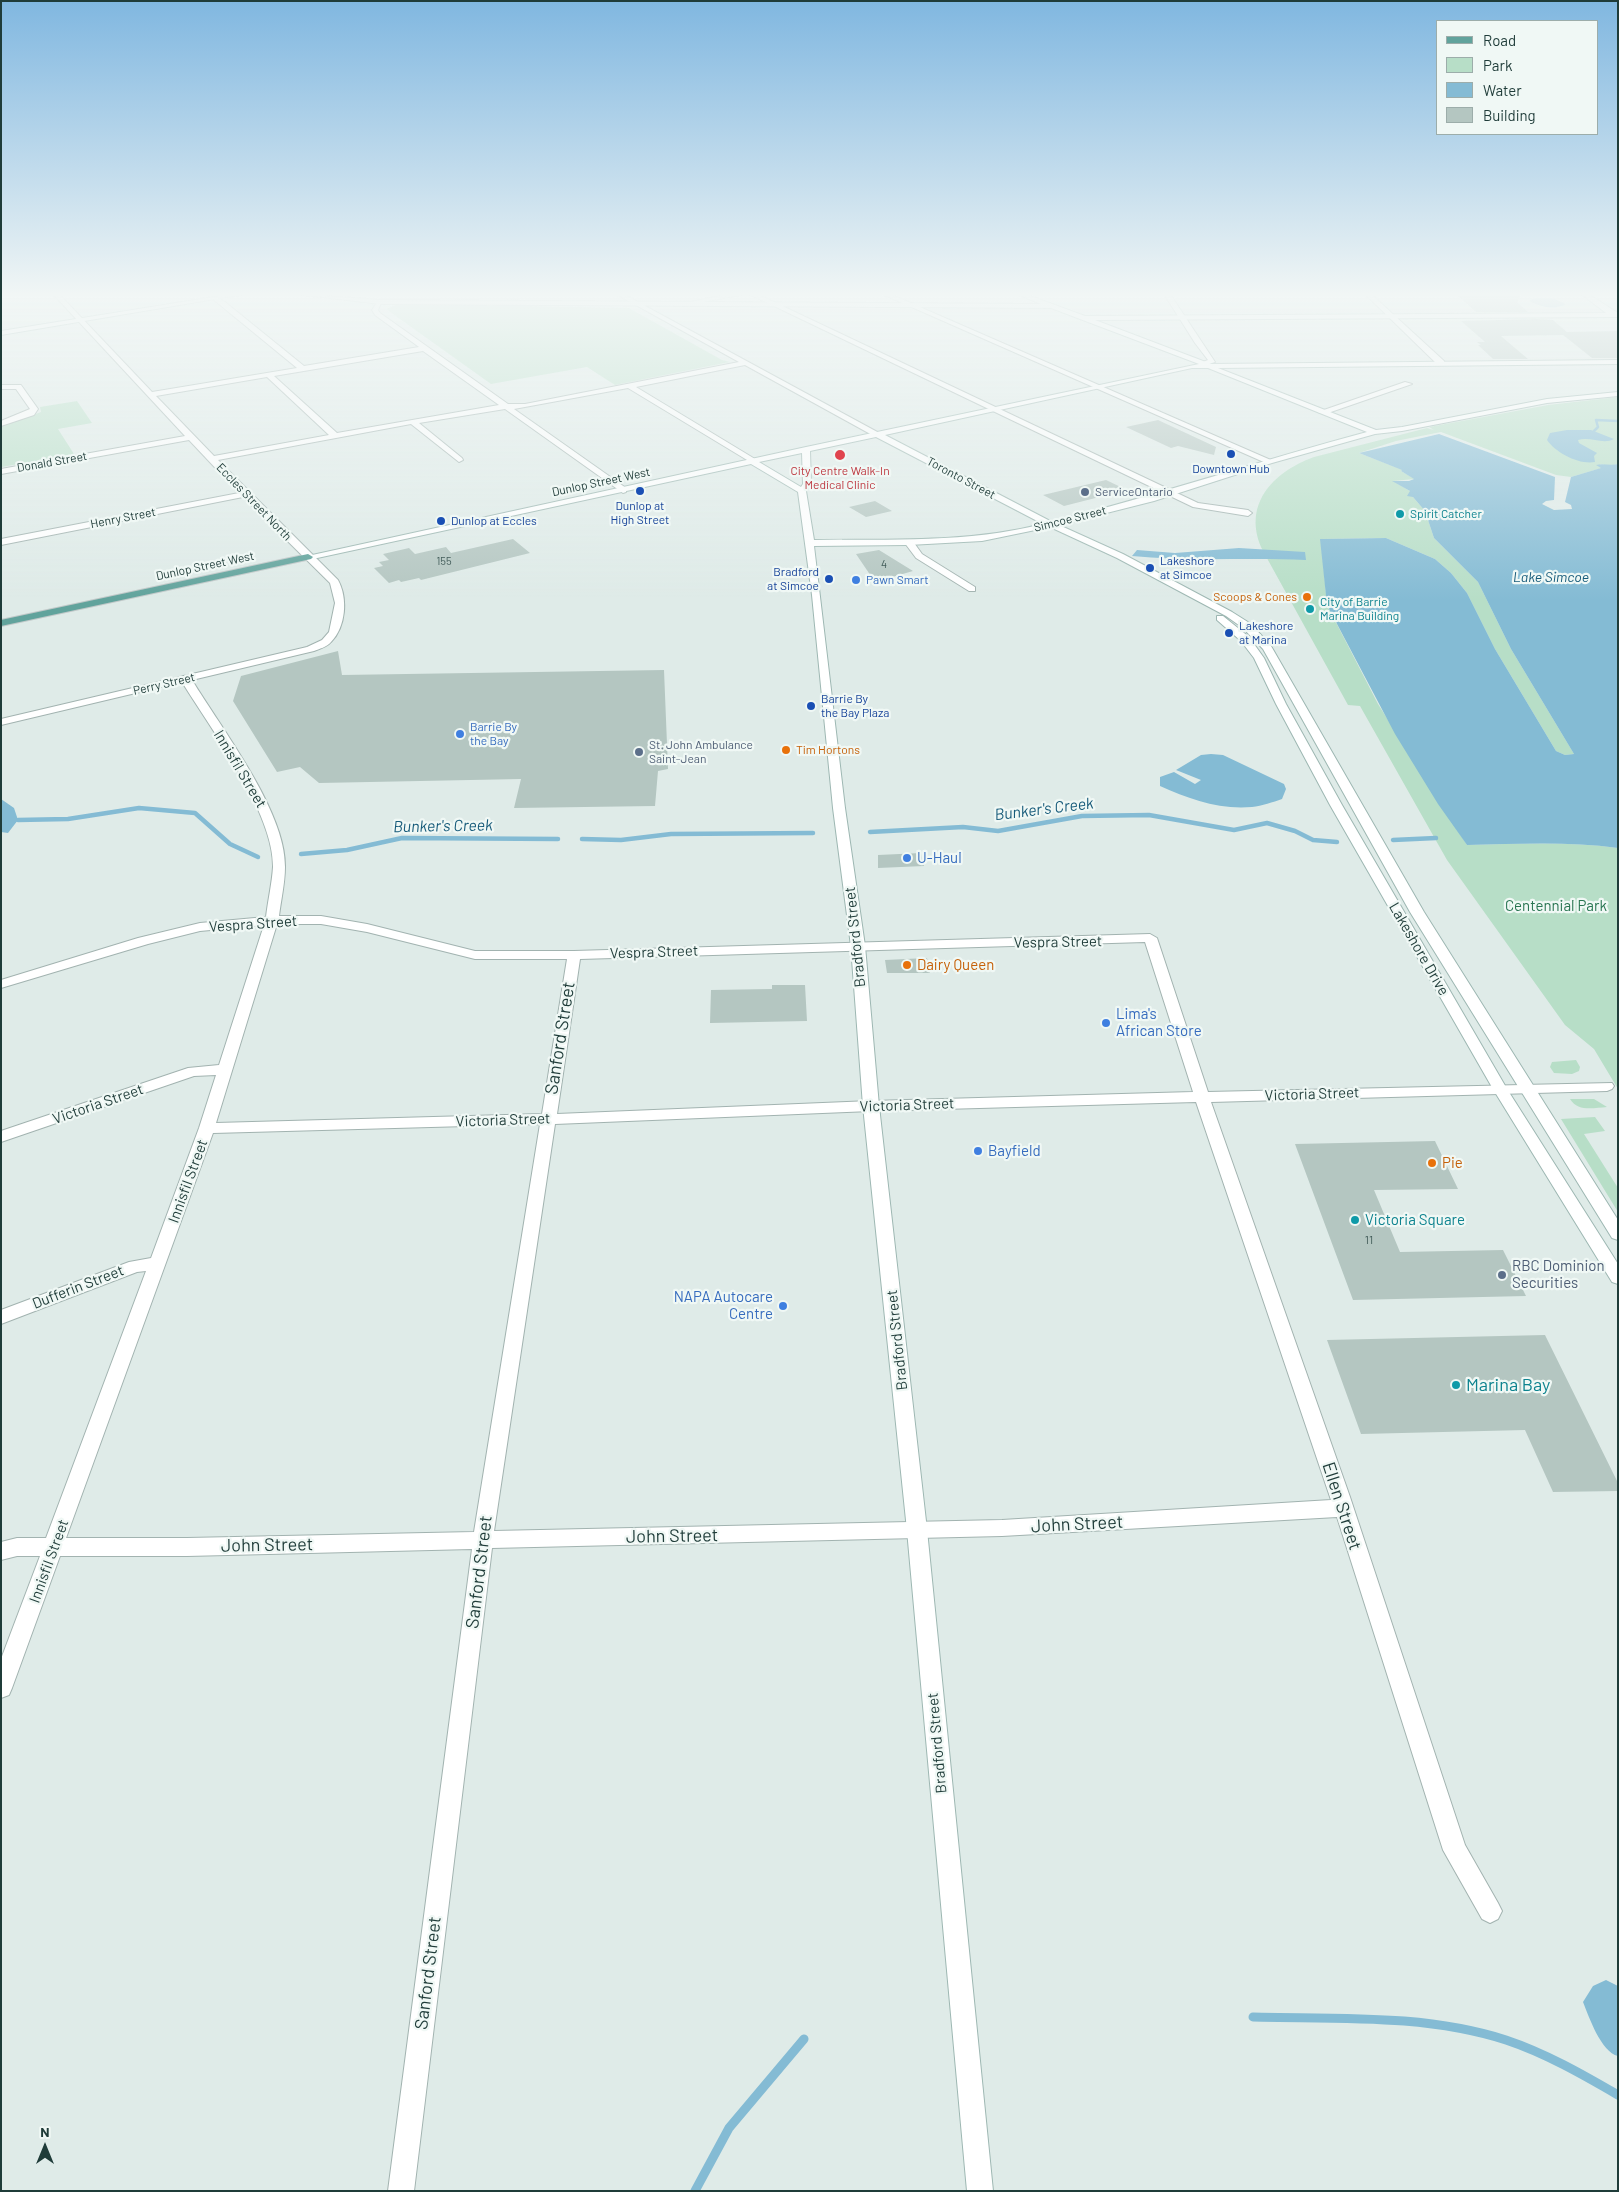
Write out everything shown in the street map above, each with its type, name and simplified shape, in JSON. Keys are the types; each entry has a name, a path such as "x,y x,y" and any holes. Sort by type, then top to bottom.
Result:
{"main road":[{"name":"Dunlop Street West","path":"1,623 308,557"}],"street":[{"path":"1,424 32,413 34,409 25,396"},
{"name":"Eccles Street North","path":"154,396 245,494 308,557 329,575 339,588 340,603 337,625 326,642"},
{"path":"292,396 336,436"},
{"path":"492,396 623,490"},
{"path":"212,459 492,407 525,406 576,396"},
{"path":"647,396 802,491"},
{"name":"Toronto Street","path":"807,396 1050,524 1162,577 1238,619 1267,648 1417,912 1527,1089"},
{"path":"967,396 1196,504 1248,513"},
{"name":"Dunlop Street West","path":"308,557 1048,396"},
{"path":"1122,396 1269,461"},
{"path":"1284,396 1378,432"},
{"path":"1322,412 1370,396"},
{"name":"Simcoe Street","path":"809,543 909,542 982,538 1050,524 1171,493 1269,461 1378,432 1547,401 1589,396"},
{"path":"413,422 459,460"},
{"name":"Donald Street","path":"1,472 191,437"},
{"name":"Bradford Street","path":"806,449 807,484 802,491 820,625 839,808 858,946 871,1106 918,1530 980,2191"},
{"name":"Henry Street","path":"1,542 245,494"},
{"path":"909,542 918,556 972,589"},
{"name":"Toronto Street","path":"1093,545 1110,559 1224,620"},
{"name":"Lakeshore Drive","path":"1224,620 1245,639 1260,658 1280,704 1336,805 1500,1089 1618,1278"},
{"name":"Perry Street","path":"1,722 185,678 293,655 326,642"},
{"name":"Innisfil Street","path":"1,1688 207,1128 272,920 279,866 274,832 260,799 185,678"},
{"name":"Vespra Street","path":"1,984 143,941 200,928 272,920 321,920 367,928 475,955 574,955 1150,938 1202,1098"},
{"name":"Sanford Street","path":"401,2191 483,1540 574,955"},
{"name":"Victoria Street","path":"1,1137 194,1071 225,1070"},
{"name":"Victoria Street","path":"207,1128 547,1119 871,1106 1607,1086"},
{"path":"1527,1089 1618,1234"},
{"name":"Ellen Street","path":"1202,1098 1343,1508 1455,1850 1490,1911"},
{"name":"Dufferin Street","path":"1,1317 135,1266 157,1264"},
{"name":"John Street","path":"1,1551 17,1547 187,1547 1036,1527 1343,1508"}],"green space":[{"name":"Centennial Park","path":"1618,397 1618,464 1609,466 1600,464 1602,468 1571,477 1556,475 1441,432 1396,441 1359,453 1403,470 1401,471 1415,479 1393,481 1410,491 1425,511 1434,538 1478,582 1511,649 1574,754 1565,755 1556,751 1495,649 1467,593 1451,573 1435,559 1386,538 1321,539 1327,605 1378,704 1467,845 1561,844 1618,848 1618,1089 1594,1049 1565,1025 1447,860 1360,706 1348,705 1263,551 1257,535 1256,519 1258,505 1264,493 1274,481 1285,472 1314,457 1427,428 1434,430 1429,427 1548,405"},
{"path":"77,401 92,423 58,429 74,454 2,467 1,427 41,412 40,407"},
{"path":"1576,1060 1580,1067 1579,1071 1572,1074 1554,1073 1550,1067 1552,1062"},
{"path":"1570,1099 1594,1099 1607,1107 1582,1108"},
{"path":"1595,1117 1605,1131 1584,1134 1618,1188 1618,1212 1561,1119"}],"water":[{"path":"1567,430 1591,430 1614,439 1610,441 1578,440 1579,443 1597,453 1594,456 1595,462 1582,462 1568,457 1547,440 1550,433"},
{"name":"Lake Simcoe","path":"1439,434 1555,477 1554,500 1546,501 1542,504 1554,510 1572,509 1571,505 1565,502 1571,477 1601,468 1596,465 1618,464 1618,848 1561,844 1467,845 1438,804 1395,734 1327,605 1320,539 1386,538 1435,559 1451,573 1467,593 1495,649 1556,751 1565,755 1574,754 1511,649 1478,582 1434,538 1425,511 1413,497 1407,496 1410,491 1392,481 1409,481 1414,479 1402,470 1359,453"},
{"path":"1239,548 1305,552 1306,560 1176,559 1132,556 1137,550 1175,553"},
{"path":"1201,755 1223,755 1284,784 1286,789 1282,799 1256,806 1228,807 1193,799 1160,786 1160,777 1174,772 1195,784 1201,780 1176,770"},
{"path":"1,799 14,808 18,820 8,833 1,832"},
{"path":"1606,1980 1618,1986 1618,2056 1606,2048 1601,2041 1583,2002 1593,1986"}],"building":[{"path":"1158,420 1216,447 1214,455 1178,446 1171,448 1126,427"},
{"name":"ServiceOntario","path":"1106,480 1127,490 1064,506 1043,495"},
{"path":"875,501 892,511 866,517 849,507"},
{"path":"513,539 530,553 421,580 419,578 401,582 399,580 389,583 374,568 383,566 379,562 389,560 383,554 409,548 415,554 446,547 451,553"},
{"path":"879,550 913,571 875,582 856,554"},
{"name":"Barrie By the Bay","path":"338,651 342,675 664,670 668,769 658,771 655,806 514,808 521,779 319,783 300,767 277,772 233,701 241,676"},
{"name":"U-Haul","path":"921,853 924,866 878,868 878,855"},
{"name":"Dairy Queen","path":"927,958 930,973 887,973 885,960"},
{"path":"772,985 805,985 807,1021 710,1023 711,990 772,989"},
{"name":"Victoria Square","path":"1435,1141 1458,1189 1374,1190 1400,1252 1503,1250 1526,1296 1353,1300 1295,1144"},
{"name":"Marina Bay","path":"1545,1335 1618,1483 1618,1491 1553,1492 1525,1430 1361,1434 1327,1340"}],"waterway":[{"path":"1594,431 1598,427 1596,420 1618,421"},
{"name":"Bunker's Creek","path":"18,820 68,819 139,808 195,813 230,844 258,857"},
{"name":"Bunker's Creek","path":"870,832 963,827 998,831 1082,816 1149,815 1234,830 1267,823 1295,831 1313,840 1337,842"},
{"name":"Bunker's Creek","path":"582,839 621,840 671,834 813,833"},
{"name":"Bunker's Creek","path":"301,854 347,850 402,838 558,839"},
{"name":"Bunker's Creek","path":"1393,840 1436,838"},
{"path":"1253,2017 1349,2018 1413,2022 1475,2032 1506,2040 1535,2051 1618,2095"},
{"path":"695,2191 729,2128 804,2039"}],"place":[{"name":"Downtown Hub","path":"1231,454"},
{"name":"City Centre Walk-In Medical Clinic","path":"840,455"},
{"name":"Dunlop at High Street","path":"640,491"},
{"name":"ServiceOntario","path":"1085,492"},
{"name":"Spirit Catcher","path":"1400,514"},
{"name":"Dunlop at Eccles","path":"441,521"},
{"name":"Lakeshore at Simcoe","path":"1150,568"},
{"name":"Bradford at Simcoe","path":"829,579"},
{"name":"Pawn Smart","path":"856,580"},
{"name":"Scoops & Cones","path":"1307,597"},
{"name":"City of Barrie Marina Building","path":"1310,609"},
{"name":"Lakeshore at Marina","path":"1229,633"},
{"name":"Barrie By the Bay Plaza","path":"811,706"},
{"name":"Barrie By the Bay","path":"460,734"},
{"name":"Tim Hortons","path":"786,750"},
{"name":"St. John Ambulance Saint-Jean","path":"639,752"},
{"name":"U-Haul","path":"907,858"},
{"name":"Dairy Queen","path":"907,965"},
{"name":"Lima's African Store","path":"1106,1023"},
{"name":"Bayfield","path":"978,1151"},
{"name":"Pie","path":"1432,1163"},
{"name":"Victoria Square","path":"1355,1220"},
{"name":"RBC Dominion Securities","path":"1502,1275"},
{"name":"NAPA Autocare Centre","path":"783,1306"},
{"name":"Marina Bay","path":"1456,1385"}]}
